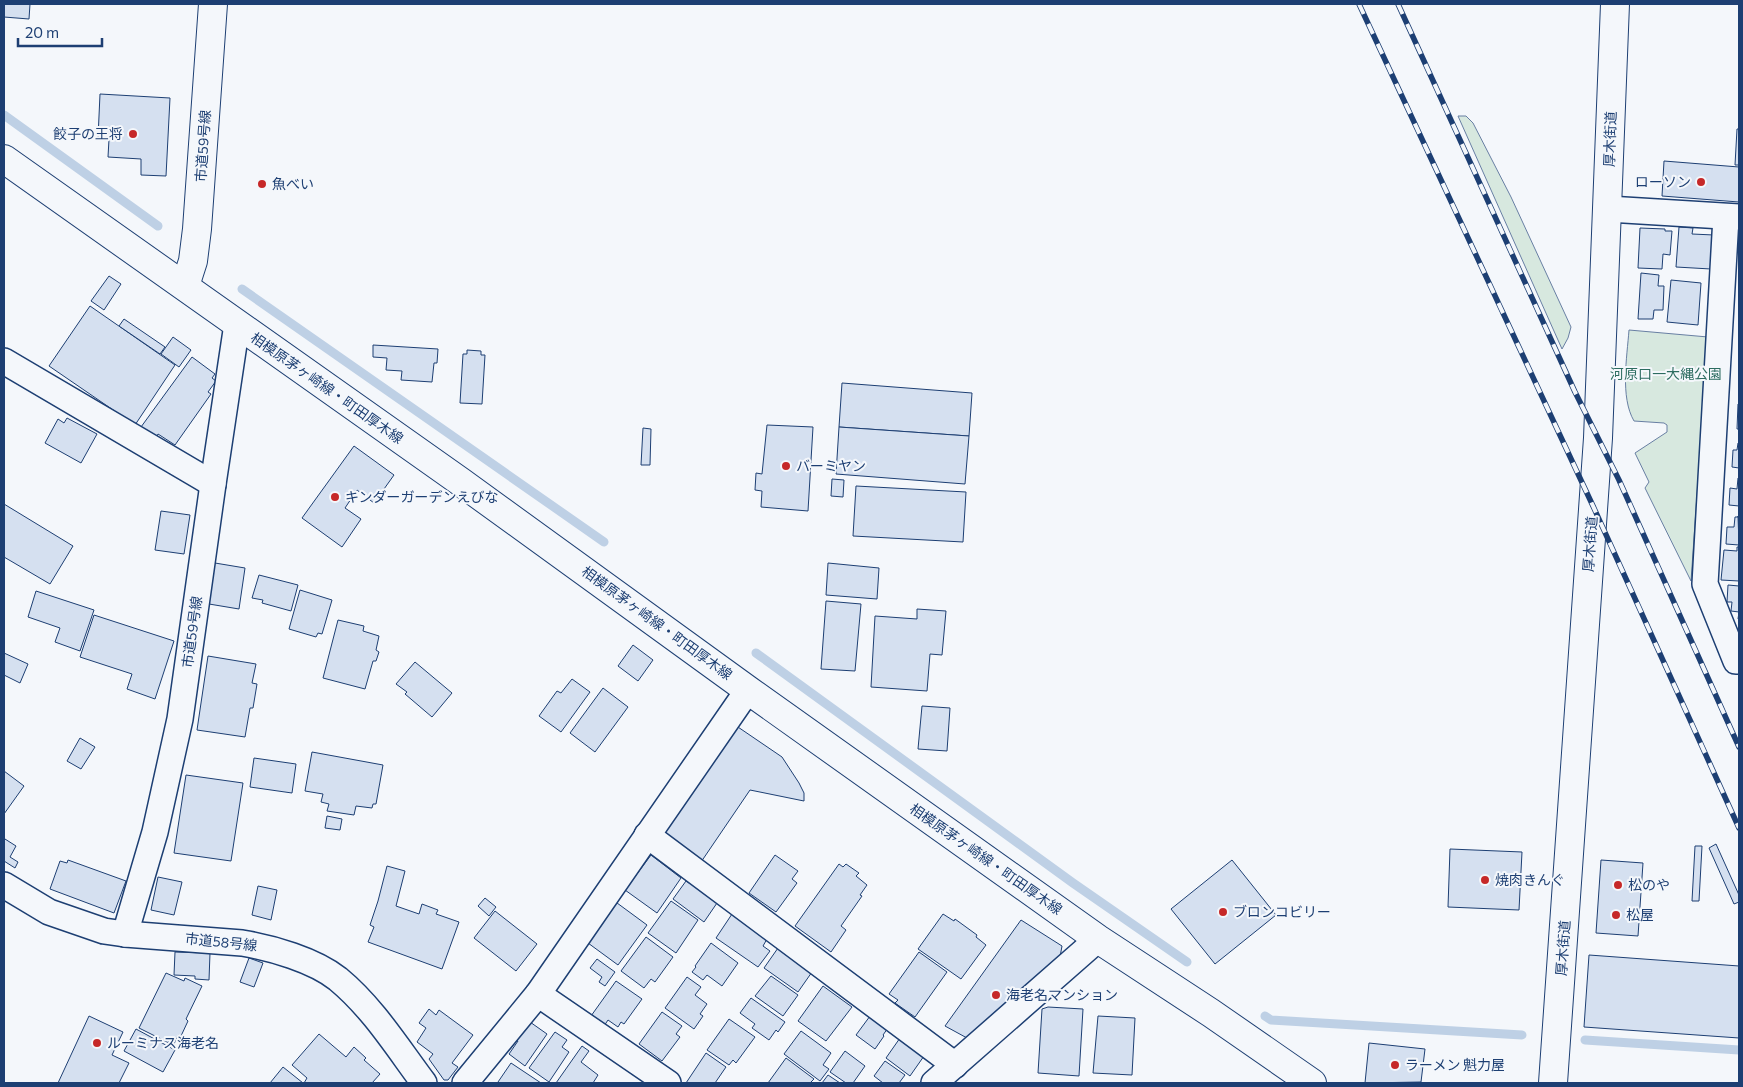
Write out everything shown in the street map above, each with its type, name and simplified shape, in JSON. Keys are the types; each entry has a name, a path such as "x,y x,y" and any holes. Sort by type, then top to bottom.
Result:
{"main road":[{"name":"市道59号線","path":"185,286 193,261 197,229 213,4"},
{"name":"厚木街道","path":"1553,1083 1598,438 1615,4"},
{"name":"相模原茅ヶ崎線・町田厚木線","path":"4,159 640,610 748,690 1098,939 1211,1013 1312,1083"}],"street":[{"path":"1608,210 1733,217 1705,584 1736,661 1739,661"},
{"name":"市道59号線","path":"124,934 155,832 180,719 237,324"},
{"path":"4,360 213,484"},
{"path":"465,1083 538,994 748,690"},
{"path":"647,835 955,1065"},
{"name":"市道58号線","path":"4,885 49,912 104,931 242,942 307,962 337,979 370,1010 424,1083"},
{"path":"934,1083 1098,939"},
{"path":"538,994 668,1083"}],"green space":[{"path":"1458,116 1466,116 1473,123 1511,197 1571,327 1562,349"},
{"name":"河原口一大縄公園","path":"1629,330 1708,337 1691,581 1645,488 1649,482 1635,453 1667,432 1667,425 1664,423 1634,421 1630,411 1626,389"}],"building":[{"path":"4,4 30,4 29,19 4,17"},
{"name":"餃子の王将","path":"100,94 170,98 166,176 141,175 141,159 108,157 109,139 98,138"},
{"path":"1737,129 1739,129 1739,165 1735,165"},
{"name":"ローソン","path":"1664,161 1739,167 1739,202 1662,196"},
{"path":"1679,227 1693,228 1692,234 1714,235 1711,269 1676,267"},
{"path":"1640,228 1672,231 1670,255 1663,254 1662,269 1638,268"},
{"path":"1641,273 1659,275 1658,286 1664,286 1663,310 1654,310 1653,319 1638,319"},
{"path":"109,276 121,284 104,310 91,301"},
{"path":"1671,280 1701,283 1698,325 1667,322"},
{"path":"90,306 175,365 135,425 49,366"},
{"path":"124,319 165,347 160,354 119,326"},
{"path":"173,337 191,350 179,367 161,354"},
{"path":"373,345 438,349 437,363 434,363 432,382 401,380 402,371 386,370 387,358 373,357"},
{"path":"467,350 481,351 481,355 485,355 482,404 460,403 463,354 467,354"},
{"path":"192,357 215,374 212,378 216,381 208,392 211,394 175,445 158,434 156,438 141,427"},
{"path":"842,383 972,393 969,436 839,427"},
{"path":"1738,404 1739,429 1737,429"},
{"path":"67,418 97,434 81,463 45,443 58,419 64,423"},
{"path":"767,425 813,427 808,511 761,507 762,491 755,490 756,473 762,474"},
{"path":"839,427 969,436 965,484 836,474"},
{"path":"643,428 651,429 650,465 641,465"},
{"path":"1738,443 1739,468 1732,467 1733,450 1737,450"},
{"name":"キンダーガーデンえびな","path":"354,446 394,475 374,503 357,490 345,508 361,519 342,547 302,518"},
{"path":"1738,478 1739,506 1729,505 1730,488 1737,489"},
{"path":"832,479 844,480 843,497 831,496"},
{"path":"856,486 966,492 963,542 853,536"},
{"path":"4,504 73,546 50,584 4,557"},
{"path":"161,511 190,515 184,554 155,550"},
{"path":"1738,516 1739,545 1726,544 1727,527 1734,527 1735,517"},
{"path":"1737,547 1739,547 1739,581 1721,580 1724,550 1737,551"},
{"path":"209,562 245,568 239,609 203,603"},
{"path":"828,563 879,568 877,599 826,595"},
{"path":"259,575 298,585 291,611 262,603 263,600 252,598"},
{"path":"1728,585 1739,586 1739,612 1731,611 1732,602 1727,602"},
{"path":"300,590 332,600 322,634 318,633 316,637 289,629"},
{"path":"36,591 94,610 80,651 55,642 60,628 28,617"},
{"path":"826,601 861,604 855,671 821,669"},
{"path":"917,609 946,611 942,655 930,654 927,691 871,687 875,616 917,619"},
{"path":"94,615 174,641 155,699 127,689 132,674 80,657"},
{"path":"338,620 364,626 363,631 379,636 376,650 379,652 376,661 373,661 365,689 323,678"},
{"path":"633,645 653,660 638,681 618,666"},
{"path":"4,653 28,664 20,683 4,675"},
{"path":"208,656 256,664 252,683 257,684 253,708 250,708 245,737 197,730"},
{"path":"415,662 452,693 432,717 405,694 407,692 396,684"},
{"path":"572,679 590,692 561,732 539,716 557,691 561,693"},
{"path":"603,688 628,707 595,752 570,733"},
{"path":"922,706 950,708 947,751 918,749"},
{"path":"735,725 782,757 804,793 804,801 750,790 699,865 658,837"},
{"path":"80,738 95,747 81,769 67,761"},
{"path":"312,752 383,765 376,804 373,804 372,808 356,806 354,815 327,811 329,804 321,802 323,794 305,791"},
{"path":"254,758 296,764 292,793 250,787"},
{"path":"4,771 24,786 4,814"},
{"path":"186,775 243,783 231,861 174,853"},
{"path":"327,816 342,819 340,830 325,828"},
{"path":"5,839 16,846 10,857 18,862 15,868 4,861"},
{"path":"1716,844 1739,895 1739,902 1734,904 1709,848"},
{"path":"1695,846 1702,846 1699,901 1692,901"},
{"name":"焼肉きんぐ","path":"1450,849 1522,852 1519,910 1448,907"},
{"path":"651,855 681,878 657,913 625,890"},
{"path":"775,855 798,871 792,879 797,883 776,912 749,893"},
{"path":"68,860 126,881 114,913 50,889 60,861 67,863"},
{"name":"ブロンコビリー","path":"1232,860 1276,915 1215,964 1171,909"},
{"path":"1601,860 1643,863 1638,936 1596,933"},
{"path":"839,864 843,867 846,864 859,873 856,876 867,885 860,895 862,896 841,926 846,930 831,952 795,926"},
{"path":"387,866 405,871 396,906 419,914 422,904 438,910 436,914 459,922 442,969 368,942 374,927 370,925"},
{"path":"158,877 182,882 174,915 151,910"},
{"path":"691,880 701,887 698,889 717,903 704,922 673,899 686,881 689,883"},
{"path":"258,886 277,890 271,920 252,915"},
{"path":"485,898 496,907 489,916 478,906"},
{"path":"613,900 647,925 618,965 588,943 604,921 600,918"},
{"path":"671,901 698,920 676,953 648,933"},
{"path":"495,911 537,944 516,971 474,938"},
{"path":"732,914 767,939 763,946 770,951 758,967 716,938"},
{"path":"943,914 954,921 955,919 977,935 976,937 986,945 961,979 918,949"},
{"name":"海老名マンション","path":"1021,920 1062,946 1060,957 967,1038 945,1026"},
{"path":"646,937 673,957 655,982 651,979 644,988 621,971"},
{"path":"711,943 738,963 722,986 707,975 703,980 692,972"},
{"path":"778,948 812,972 798,992 764,968"},
{"path":"175,952 210,953 209,980 195,979 195,976 174,975"},
{"path":"919,952 947,972 915,1017 895,1003 898,1000 889,994"},
{"path":"1589,955 1739,966 1739,1038 1584,1027"},
{"path":"249,958 263,963 254,987 240,982"},
{"path":"597,959 615,972 605,986 599,982 602,977 590,968"},
{"path":"166,973 184,981 185,978 202,986 186,1019 188,1021 181,1036 178,1035 174,1044 139,1028"},
{"path":"771,976 798,995 783,1016 755,996"},
{"path":"687,977 701,987 695,995 707,1004 700,1014 703,1016 694,1029 665,1008"},
{"path":"616,981 642,999 624,1024 621,1022 618,1027 608,1020 604,1026 591,1016"},
{"path":"823,986 852,1007 826,1041 798,1021"},
{"path":"751,998 785,1022 769,1040 752,1028 755,1024 740,1013"},
{"path":"1048,1007 1083,1009 1079,1076 1038,1073 1042,1009"},
{"path":"429,1009 436,1015 439,1010 473,1035 452,1063 458,1067 448,1080 444,1080 429,1059 433,1054 417,1042 426,1028 419,1023"},
{"path":"662,1012 682,1026 676,1034 680,1037 662,1061 639,1044"},
{"path":"873,1012 890,1025 875,1049 856,1035"},
{"name":"ルーミナス海老名","path":"89,1016 123,1032 112,1055 129,1063 119,1083 58,1083"},
{"path":"1098,1016 1135,1018 1132,1075 1093,1073"},
{"path":"729,1019 755,1037 736,1063 733,1060 729,1065 707,1050"},
{"path":"530,1022 547,1034 525,1066 509,1054 518,1041 513,1038"},
{"path":"136,1029 175,1050 163,1072 124,1051"},
{"path":"801,1031 831,1053 823,1065 829,1069 820,1081 784,1054"},
{"path":"555,1032 567,1040 562,1047 569,1052 549,1082 529,1068"},
{"path":"319,1034 346,1057 354,1047 366,1058 364,1060 380,1074 372,1083 304,1083 307,1078 292,1065"},
{"path":"900,1038 924,1056 910,1076 886,1058"},
{"name":"ラーメン 魁力屋","path":"1369,1043 1425,1049 1421,1082 1365,1083"},
{"path":"582,1046 589,1051 581,1062 598,1075 593,1083 556,1083"},
{"path":"845,1051 865,1066 853,1083 846,1083 830,1072"},
{"path":"706,1053 726,1067 715,1083 686,1083"},
{"path":"786,1058 814,1079 810,1083 768,1083"},
{"path":"885,1061 905,1075 899,1083 883,1083 874,1076"},
{"path":"511,1063 541,1083 499,1083"},
{"path":"283,1067 303,1083 270,1083"},
{"path":"828,1075 840,1083 822,1083"}],"waterway":[{"path":"4,115 158,226"},
{"path":"242,289 604,542"},
{"path":"756,653 1073,883 1187,962"},
{"path":"1265,1016 1271,1020 1522,1035"},
{"path":"1585,1040 1739,1050"}],"railway":[{"path":"1359,4 1593,506 1739,828"},
{"path":"1398,4 1575,392 1619,480 1739,747"}],"place":[{"name":"餃子の王将","path":"133,134"},
{"name":"ローソン","path":"1701,182"},
{"name":"魚べい","path":"262,184"},
{"name":"バーミヤン","path":"786,466"},
{"name":"キンダーガーデンえびな","path":"335,497"},
{"name":"焼肉きんぐ","path":"1485,880"},
{"name":"松のや","path":"1618,885"},
{"name":"ブロンコビリー","path":"1223,912"},
{"name":"松屋","path":"1616,915"},
{"name":"海老名マンション","path":"996,995"},
{"name":"ルーミナス海老名","path":"97,1043"},
{"name":"ラーメン 魁力屋","path":"1395,1065"}]}
